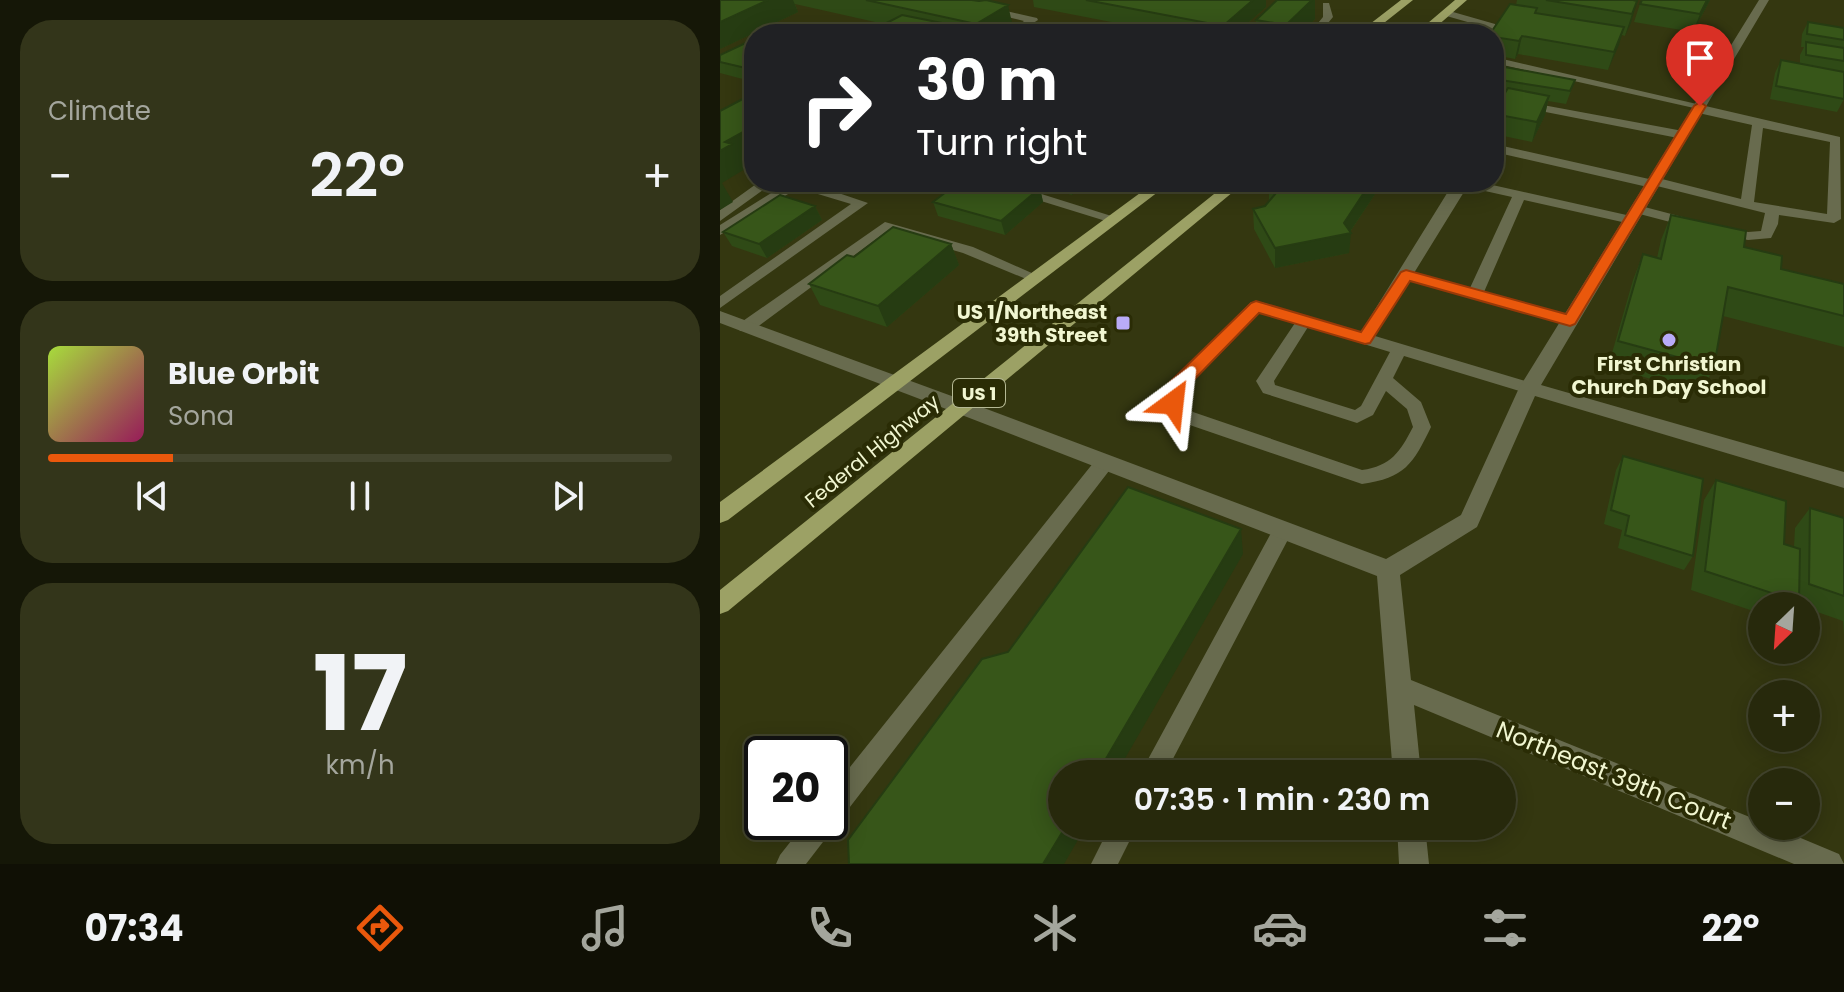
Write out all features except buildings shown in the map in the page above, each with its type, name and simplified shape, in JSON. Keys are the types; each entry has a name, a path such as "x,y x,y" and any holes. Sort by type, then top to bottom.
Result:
{"main road":[{"path":"1433,24 1456,2"},
{"path":"1383,24 1409,11"},
{"name":"Federal Highway","path":"720,514 1150,192"},
{"name":"Federal Highway","path":"720,604 1226,192"}],"street":[{"path":"1388,570 1469,521 1529,388 1764,0"},
{"path":"720,317 1388,570"},
{"path":"1529,388 1844,480"},
{"path":"1388,570 1406,760"},
{"name":"Northeast 39th Court","path":"1399,687 1829,864"},
{"path":"1412,840 1414,864"}],"lane":[{"path":"997,0 1023,5"},
{"path":"1322,24 1328,17 1326,5"},
{"path":"971,7 1033,20 1026,24"},
{"path":"1446,13 1473,24"},
{"path":"1504,62 1837,142 1834,219 1768,209 1504,150"},
{"path":"1504,101 1683,135"},
{"path":"1747,203 1758,123"},
{"path":"1504,191 1760,237 1766,235 1771,224 1772,211 1768,209"},
{"path":"720,217 755,192"},
{"path":"720,231 783,192"},
{"path":"720,303 861,203 826,192"},
{"path":"1023,192 1114,219"},
{"path":"1365,339 1456,192"},
{"path":"1475,294 1520,195"},
{"path":"746,327 885,226 968,250 1036,278"},
{"path":"1406,275 1570,321"},
{"path":"1383,379 1415,406 1422,427 1404,463 1385,475 1362,477 1187,417 1173,403 1174,389 1256,306 1529,388"},
{"path":"1304,321 1265,381 1269,389 1357,417 1367,410 1399,350"},
{"path":"848,789 1105,462"},
{"path":"1160,760 1283,530"},
{"path":"789,864 808,840"},
{"path":"1104,864 1117,840"}],"place":[{"name":"US 1/Northeast 39th Street","path":"1123,323"},
{"name":"First Christian Church Day School","path":"1669,340"}],"route":[{"path":"1173,403 1174,389 1256,306 1365,339 1406,275 1570,321 1700,106"}]}
